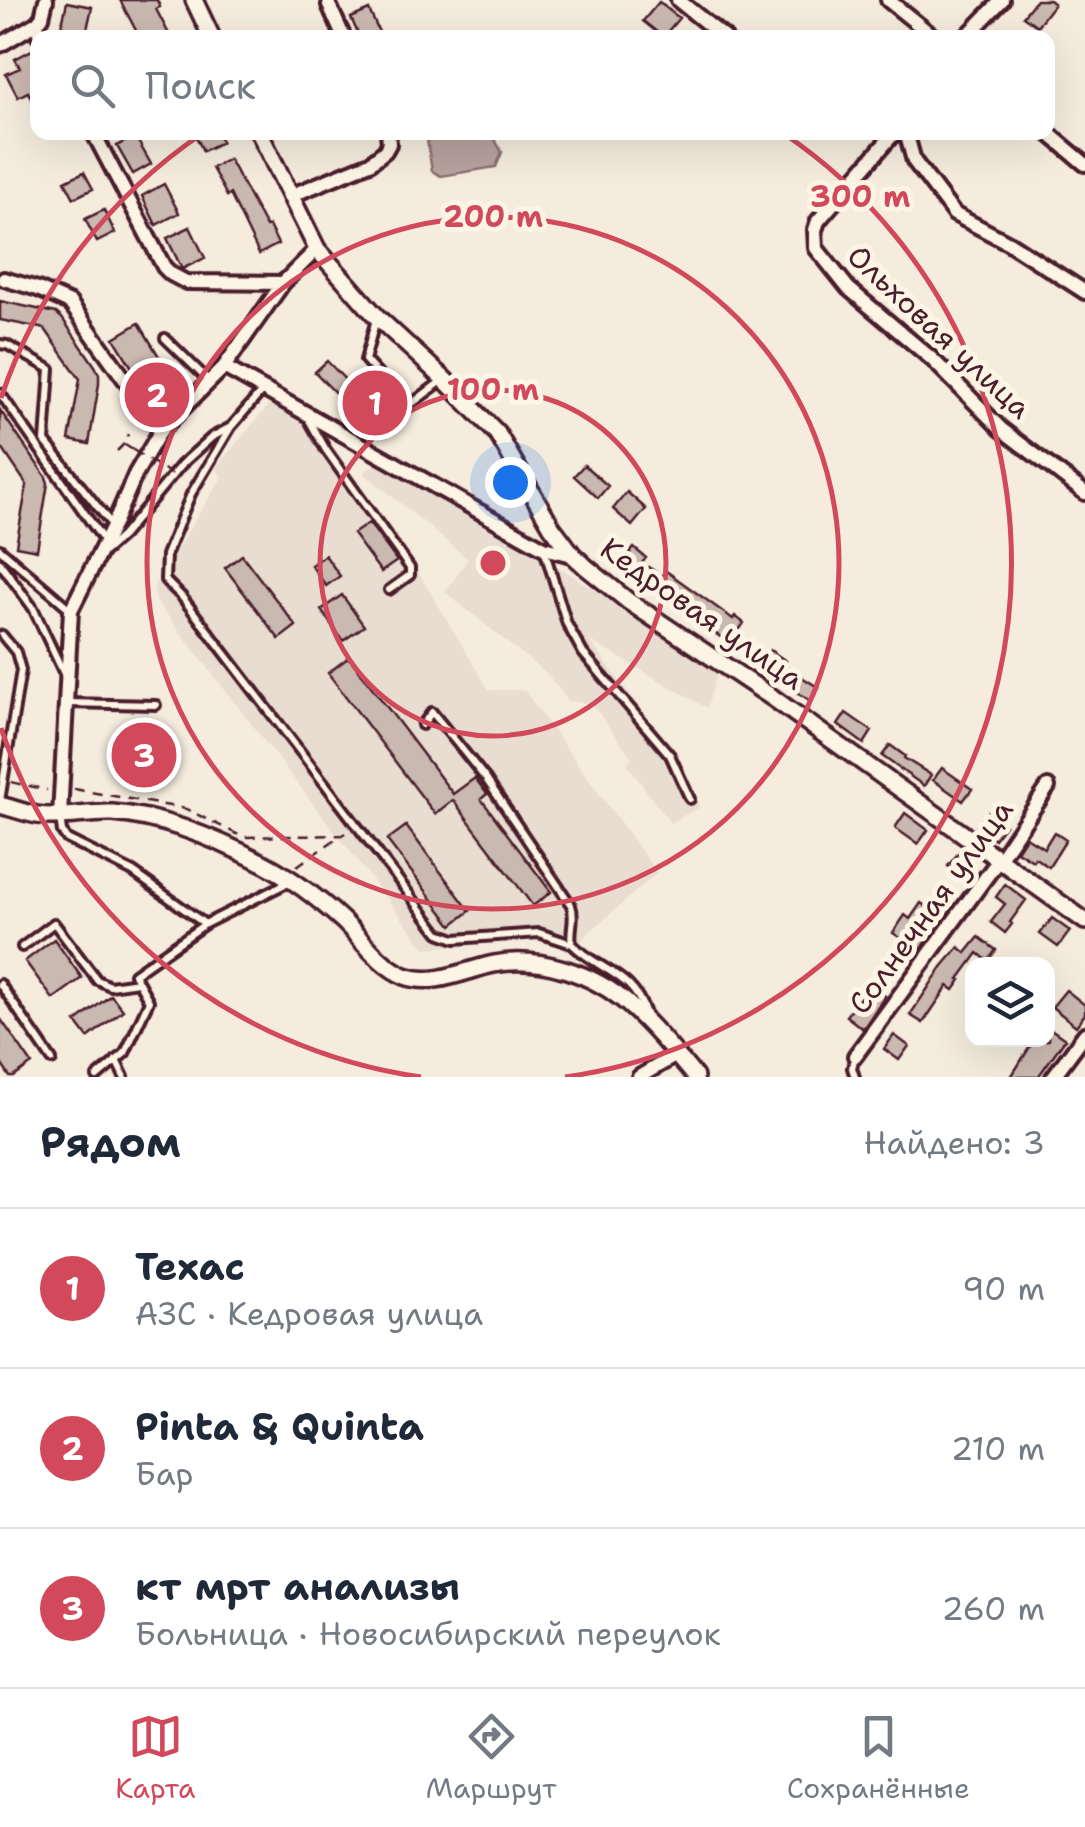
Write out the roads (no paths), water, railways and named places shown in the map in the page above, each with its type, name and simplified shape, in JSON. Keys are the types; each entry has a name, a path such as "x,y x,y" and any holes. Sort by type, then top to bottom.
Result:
{"street":[{"path":"39,30 46,0"},
{"path":"194,0 208,30"},
{"path":"678,0 715,30"},
{"path":"888,0 925,30"},
{"path":"973,30 1002,0"},
{"path":"328,5 340,30"},
{"path":"0,45 30,33"},
{"path":"1055,139 1085,164"},
{"path":"97,140 164,267 179,279 282,283"},
{"name":"Кедровая улица","path":"263,140 317,250 377,316 497,432 552,527 573,555 628,601 773,698 1085,921"},
{"path":"290,196 377,158 389,140"},
{"name":"Ольховая улица","path":"888,140 818,221 816,248 848,288 933,360 1001,429 1085,493"},
{"path":"908,140 914,161 954,214 1009,242 1085,292"},
{"path":"60,816 71,610 161,430 224,368 282,283 317,250"},
{"path":"2,279 70,303 161,430"},
{"path":"224,368 544,548 573,555"},
{"name":"Солнечная улица","path":"855,1056 1048,787"},
{"path":"0,803 37,815 113,814 168,824 212,839 292,875 388,966 404,976 433,979 507,962 538,963 580,976 616,995 649,1025 694,1077"},
{"path":"1053,1077 1085,1034"},
{"path":"639,1077 676,1054"}],"lane":[{"path":"377,316 366,360 403,402 414,402 444,379"},
{"path":"165,338 209,381"},
{"path":"0,344 50,369 45,441 113,526"},
{"path":"263,390 231,427 192,494 166,555 165,580 182,597 439,933 455,939 540,933 572,944 630,984 642,1001 649,1025"},
{"path":"0,393 104,542"},
{"path":"306,414 326,450 410,568 410,575 390,590"},
{"path":"96,558 122,536 182,465 212,437 231,427"},
{"path":"544,548 568,624 583,653 670,755 690,799"},
{"path":"0,549 71,610"},
{"path":"0,563 33,608 68,682"},
{"path":"0,803 22,670 16,652 2,635"},
{"path":"66,703 156,706"},
{"path":"422,725 432,712 486,780 571,905 572,944"},
{"path":"60,816 67,840 133,872 205,924"},
{"path":"97,1077 125,1052 148,1000 134,974 205,924 292,875"},
{"path":"22,946 54,923 97,980 110,986 138,982"},
{"path":"0,984 52,1060"},
{"path":"855,1056 855,1077"},
{"path":"116,1060 124,1077"}],"place":[{"name":"Pinta & Quinta","path":"157,395"},
{"name":"Техас","path":"375,403"},
{"name":"кт мрт анализы","path":"144,755"}]}
